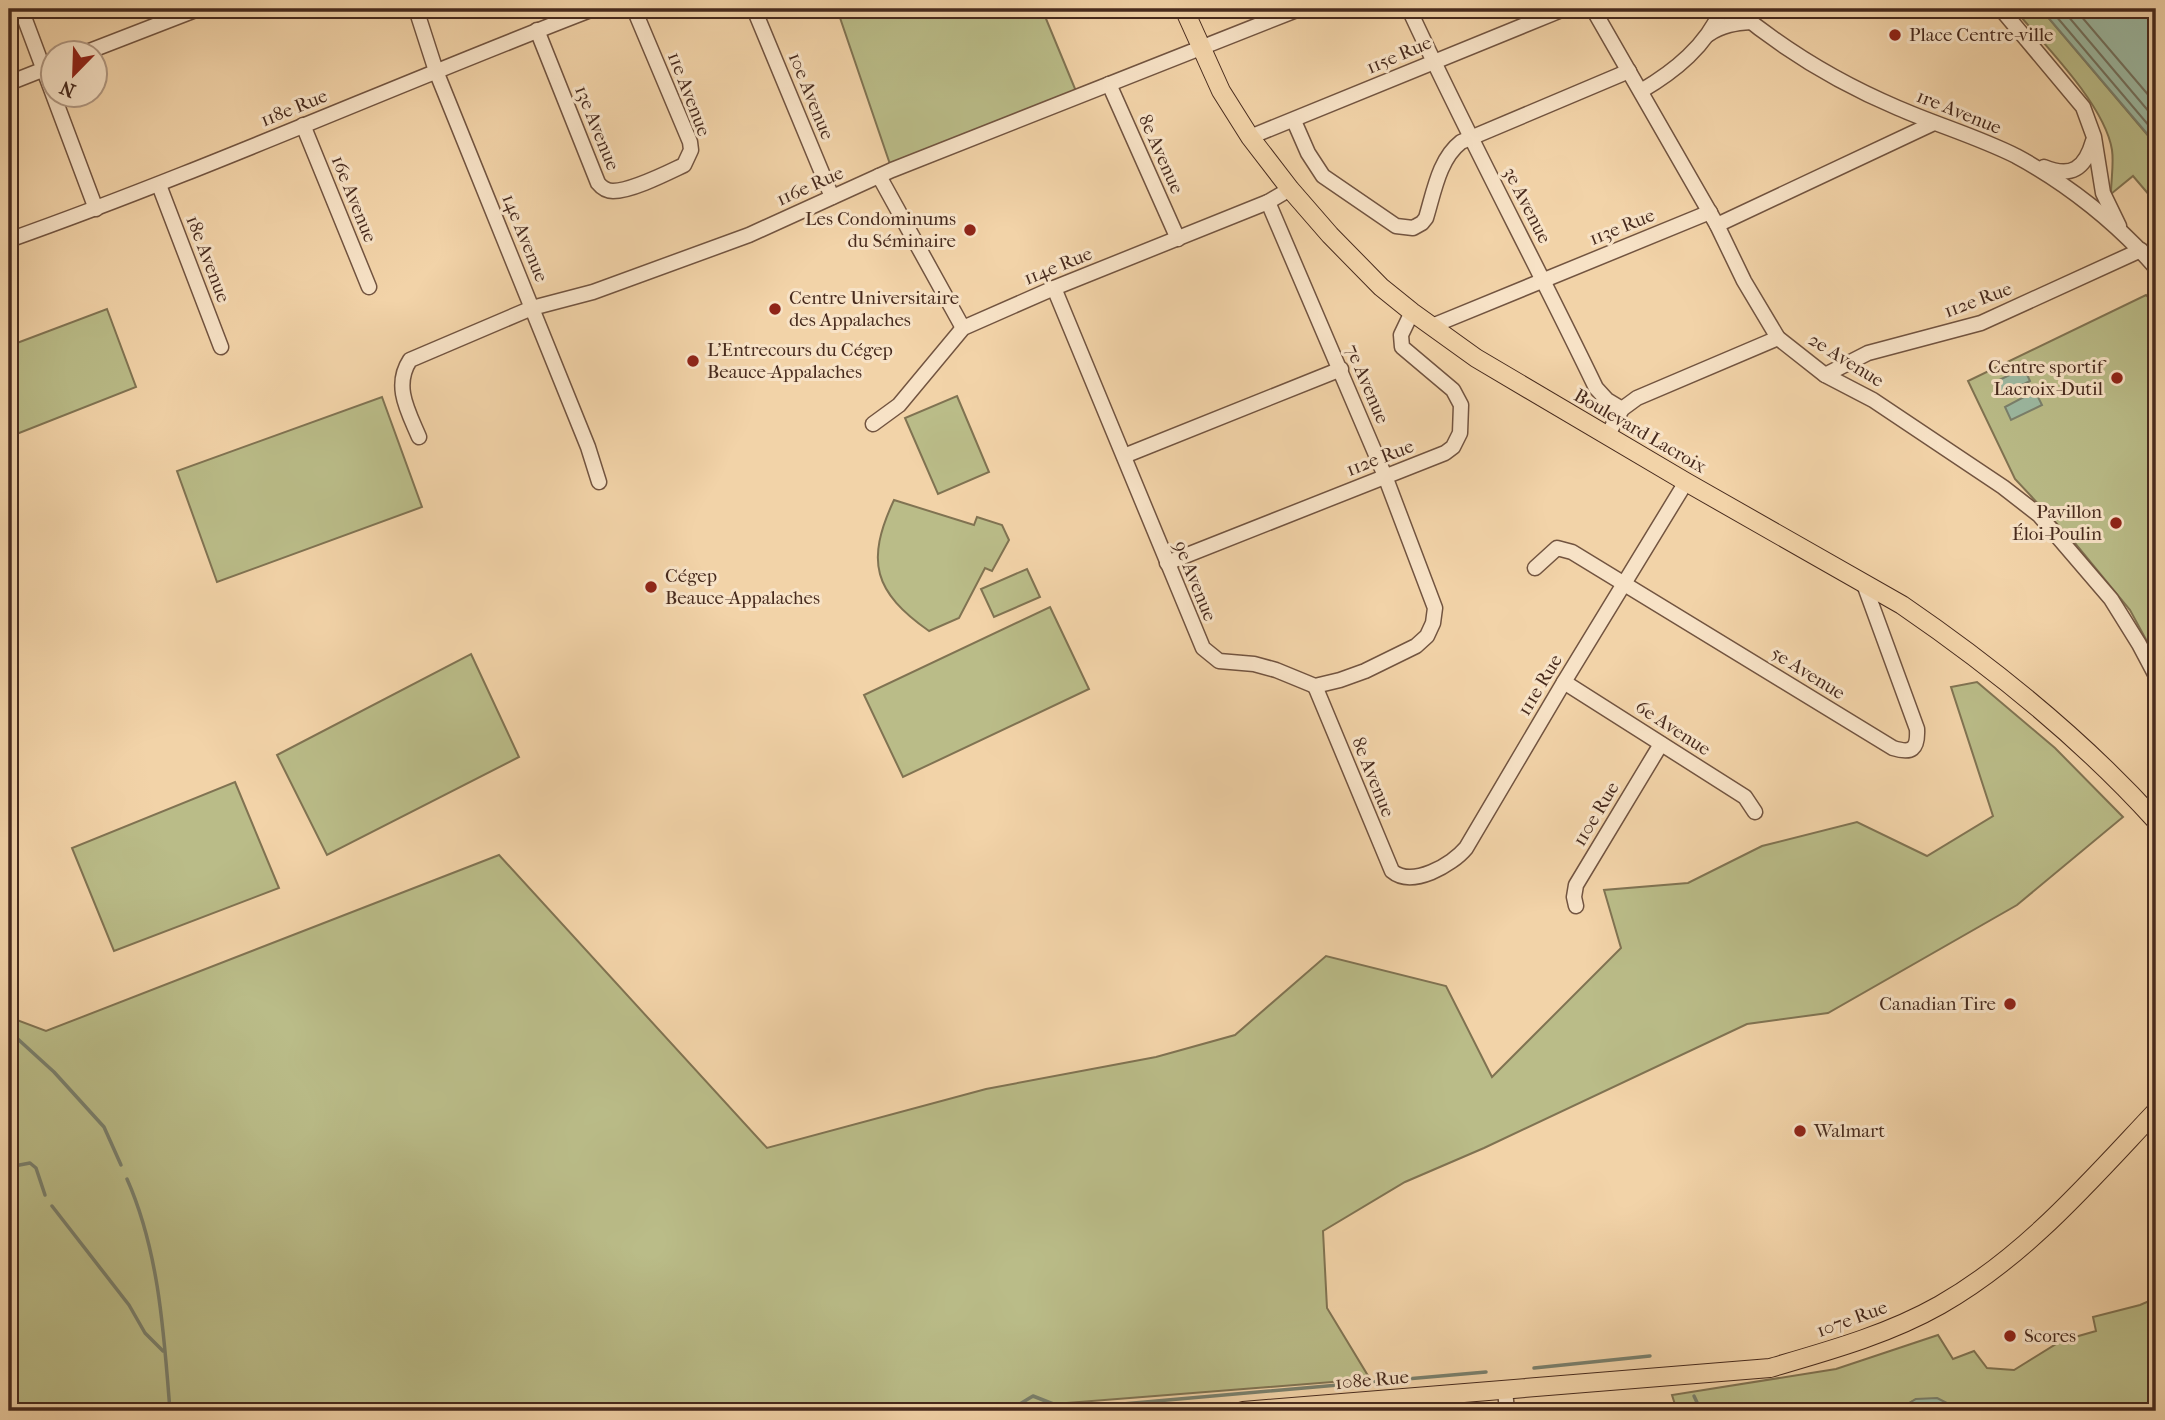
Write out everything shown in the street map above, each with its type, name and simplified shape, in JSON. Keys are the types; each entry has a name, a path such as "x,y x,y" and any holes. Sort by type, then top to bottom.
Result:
{"main road":[{"name":"Boulevard Lacroix","path":"1184,9 1221,91 1250,137 1290,189 1381,287 1476,358 1902,605 1981,660 2044,711 2110,772 2155,820"},
{"name":"107e Rue","path":"1505,1390 1770,1368 1851,1344 1907,1322 1997,1268 2025,1246 2156,1111"},
{"name":"108e Rue","path":"1243,1411 1505,1390"}],"street":[{"path":"21,9 38,46"},
{"path":"108,44 198,9"},
{"name":"14e Avenue","path":"416,9 436,71 588,447 599,482"},
{"name":"118e Rue","path":"9,240 159,185 593,9"},
{"name":"11e Avenue","path":"634,9 690,142 691,150 684,165 656,178"},
{"name":"10e Avenue","path":"754,9 832,197"},
{"name":"116e Rue","path":"419,437 401,387 403,372 411,360 532,308 593,292 749,235 879,176 1299,9"},
{"name":"3e Avenue","path":"1409,9 1596,388 1606,400 1622,409"},
{"name":"115e Rue","path":"1250,137 1564,9"},
{"name":"2e Avenue","path":"1593,9 1714,219 1744,281 1778,338 1825,374 1873,400 2003,487 2039,515 2111,599 2156,677"},
{"path":"1703,39 1722,9"},
{"name":"1re Avenue","path":"1735,9 1796,55 1834,77 1934,124 2017,157 2057,181 2121,230 2156,268"},
{"path":"2001,9 2083,107 2094,137 2103,193 2121,230"},
{"path":"1641,91 1670,73 1717,28 1751,22"},
{"name":"13e Avenue","path":"537,30 598,184 614,191 656,178"},
{"path":"1294,121 1322,176 1396,226 1417,227 1426,218 1444,161 1453,148 1470,137 1629,71"},
{"path":"9,83 38,72"},
{"name":"8e Avenue","path":"1110,83 1178,239"},
{"path":"62,108 96,209"},
{"name":"113e Rue","path":"1432,326 1544,279 1714,219 1934,124"},
{"name":"16e Avenue","path":"303,125 369,287"},
{"path":"2017,157 2057,173 2067,173 2076,170 2084,161 2094,137"},
{"path":"879,176 964,328"},
{"name":"18e Avenue","path":"159,185 222,347"},
{"name":"114e Rue","path":"873,424 899,405 964,328 1055,288 1268,202 1290,189"},
{"name":"7e Avenue","path":"1268,202 1385,476 1435,608 1433,623 1427,636 1416,646 1388,661 1340,680 1315,686"},
{"name":"112e Rue","path":"1825,374 1868,353 1981,323 2141,250"},
{"name":"9e Avenue","path":"1055,288 1203,648 1219,661 1254,664 1315,686"},
{"name":"112e Rue","path":"1167,563 1445,453 1453,447 1460,433 1461,405 1453,390 1402,346 1401,335 1412,312"},
{"path":"1607,436 1622,409 1637,397 1778,338"},
{"path":"1124,456 1340,369"},
{"name":"111e Rue","path":"1402,877 1432,871 1458,857 1686,482"},
{"name":"5e Avenue","path":"1535,568 1557,548 1565,548 1893,748 1912,750 1916,746 1917,729 1864,584"},
{"name":"6e Avenue","path":"1564,682 1745,797 1755,812"},
{"name":"8e Avenue","path":"1315,686 1392,872 1402,877"},
{"name":"110e Rue","path":"1576,906 1576,885 1661,744"},
{"path":"1505,1390 1507,1411"}],"shaded area":[{"path":"837,9 1042,9 1078,96 892,170"},
{"path":"2014,9 2041,9 2156,145 2156,203 2133,176 2111,194 2112,150 2098,114 2072,76"},
{"path":"2146,295 2156,305 2156,658 2130,610 2074,542 2015,479 1968,381"},
{"path":"107,309 136,387 9,437 9,346"},
{"path":"957,396 989,472 938,494 905,418"},
{"path":"382,397 422,507 217,582 177,471"},
{"path":"894,500 974,525 977,517 1002,525 1009,540 992,571 985,568 959,618 929,631 896,603 880,574 880,541"},
{"path":"1027,569 1040,597 994,617 981,589"},
{"path":"1050,607 1089,689 903,777 864,695"},
{"path":"471,654 519,757 327,855 277,755"},
{"path":"1977,682 2055,748 2123,817 2017,905 1828,1013 1747,1024 1484,1148 1405,1182 1323,1231 1327,1308 1370,1379 967,1411 9,1411 9,1017 46,1031 499,855 767,1148 986,1089 1156,1057 1235,1035 1326,956 1446,986 1492,1077 1621,948 1604,890 1688,883 1762,846 1857,822 1927,856 1993,816 1951,687"},
{"path":"235,782 279,888 114,951 72,848"},
{"path":"2156,1298 2156,1411 1957,1411 1953,1406 1916,1399 1896,1411 1677,1411 1672,1395 1836,1369 1938,1335 1953,1359 1974,1351 1987,1368 2014,1370 2061,1341 2096,1331 2093,1317"}],"water":[{"path":"2041,9 2156,9 2156,144"},
{"path":"2024,368 2030,381 2000,396 1993,383"},
{"path":"2035,391 2042,405 2011,420 2005,407"},
{"path":"1937,1398 1957,1411 1896,1411 1916,1399"}],"waterway":[{"path":"9,1031 54,1072 104,1127 121,1165"},
{"path":"9,1167 30,1163 36,1168 45,1195"},
{"path":"127,1179 138,1206 153,1264 162,1323 170,1411"},
{"path":"52,1206 129,1305 145,1333 163,1351"},
{"path":"1534,1368 1650,1356"},
{"path":"1008,1411 1033,1396 1066,1409 1486,1372"},
{"path":"1694,1396 1701,1411"}],"place":[{"name":"Place Centre-ville","path":"1895,35"},
{"name":"Les Condominums du Séminaire","path":"970,230"},
{"name":"Centre Universitaire des Appalaches","path":"775,309"},
{"name":"L'Entrecours du Cégep Beauce-Appalaches","path":"693,361"},
{"name":"Centre sportif Lacroix-Dutil","path":"2117,378"},
{"name":"Pavillon Éloi-Poulin","path":"2116,523"},
{"name":"Cégep Beauce-Appalaches","path":"651,587"},
{"name":"Canadian Tire","path":"2010,1004"},
{"name":"Walmart","path":"1800,1131"},
{"name":"Scores","path":"2010,1336"}]}
